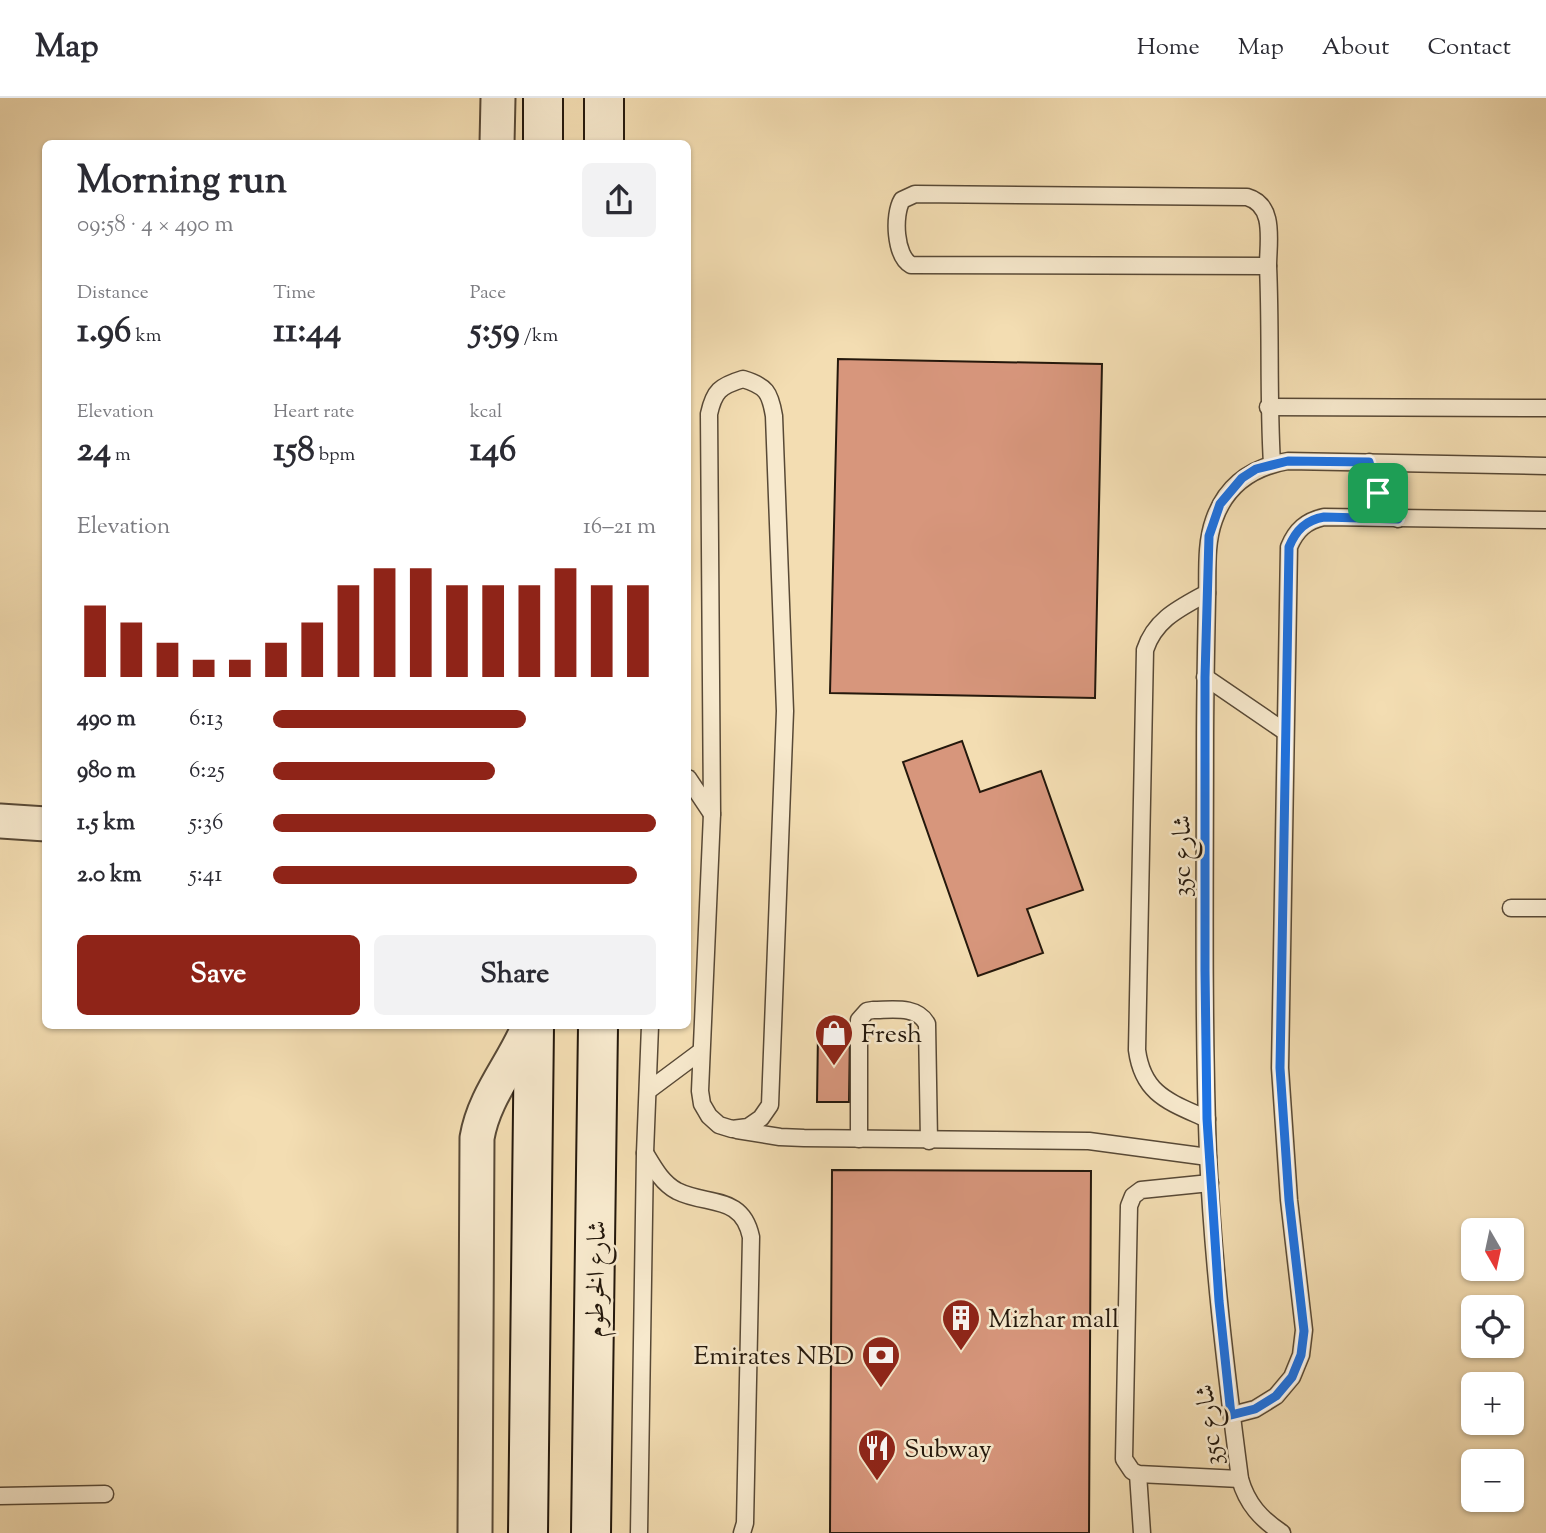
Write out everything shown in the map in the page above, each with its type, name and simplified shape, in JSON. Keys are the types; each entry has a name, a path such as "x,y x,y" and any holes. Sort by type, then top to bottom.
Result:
{"main road":[{"path":"543,98 543,140"},
{"path":"604,98 604,140"},
{"path":"528,1533 531,1029"},
{"name":"شارع الخرطوم","path":"591,1533 598,1029"}],"street":[{"path":"497,140 498,98"},
{"path":"0,821 42,824"},
{"path":"475,1533 477,1138 489,1097 529,1029"}],"lane":[{"path":"1268,265 917,266 905,262 899,251 898,206 908,196 915,194 1255,199 1267,213 1270,320 1268,407 1272,464"},
{"path":"732,1129 748,1127 761,1118 770,1105 785,711 774,416 771,398 766,391 760,384 743,379 725,384 713,397 709,414 712,814 700,1052 702,1104 709,1116 719,1125 732,1129 780,1137 1089,1142 1209,1157"},
{"path":"1268,407 1546,408"},
{"name":"35c شارع","path":"1282,1533 1266,1523 1253,1509 1243,1493 1240,1479 1219,1301 1210,1183 1205,971 1205,677 1209,536 1220,504 1242,478 1256,469 1272,464 1288,461 1546,466"},
{"path":"1369,462 1378,493 1398,519"},
{"path":"1231,1415 1255,1409 1276,1396 1292,1377 1301,1355 1304,1331 1289,1200 1280,1068 1286,597 1292,538 1306,523 1324,517 1546,520"},
{"path":"1207,593 1162,620 1145,650 1138,1050 1139,1066 1145,1080 1155,1092 1207,1119"},
{"path":"1205,677 1284,731"},
{"path":"691,782 712,814"},
{"path":"1511,908 1546,908"},
{"path":"859,1139 859,1020 867,1011 912,1011 924,1018 927,1024 929,1141"},
{"path":"639,1533 645,1153 650,1029"},
{"path":"649,1090 700,1052"},
{"path":"645,1153 658,1175 675,1189 732,1207 742,1215 748,1225 751,1237 745,1523 742,1533"},
{"path":"1210,1183 1141,1189 1133,1196 1129,1206 1124,1451 1127,1466 1138,1475 1240,1479"},
{"path":"1138,1475 1142,1533"},
{"path":"0,1496 105,1494"}],"building":[{"path":"838,359 1102,364 1095,698 830,693"},
{"path":"962,741 980,792 1041,771 1083,890 1027,909 1043,953 978,976 903,762"},
{"name":"Fresh","path":"818,1032 850,1032 849,1102 817,1102"},
{"name":"Mizhar mall","path":"832,1170 1091,1171 1089,1533 830,1533"}],"place":[{"name":"Fresh","path":"834,1067"},
{"name":"Mizhar mall","path":"961,1352"},
{"name":"Emirates NBD","path":"881,1389"},
{"name":"Subway","path":"877,1482"}],"route":[{"path":"1288,461 1369,462 1378,493 1398,519 1314,519 1298,530 1289,547 1286,597 1280,1068 1289,1200 1304,1331 1301,1355 1292,1377 1276,1396 1255,1409 1231,1415 1219,1301 1207,1119 1205,677 1209,536 1220,504 1230,490 1256,469 1272,464 1288,461"}]}
